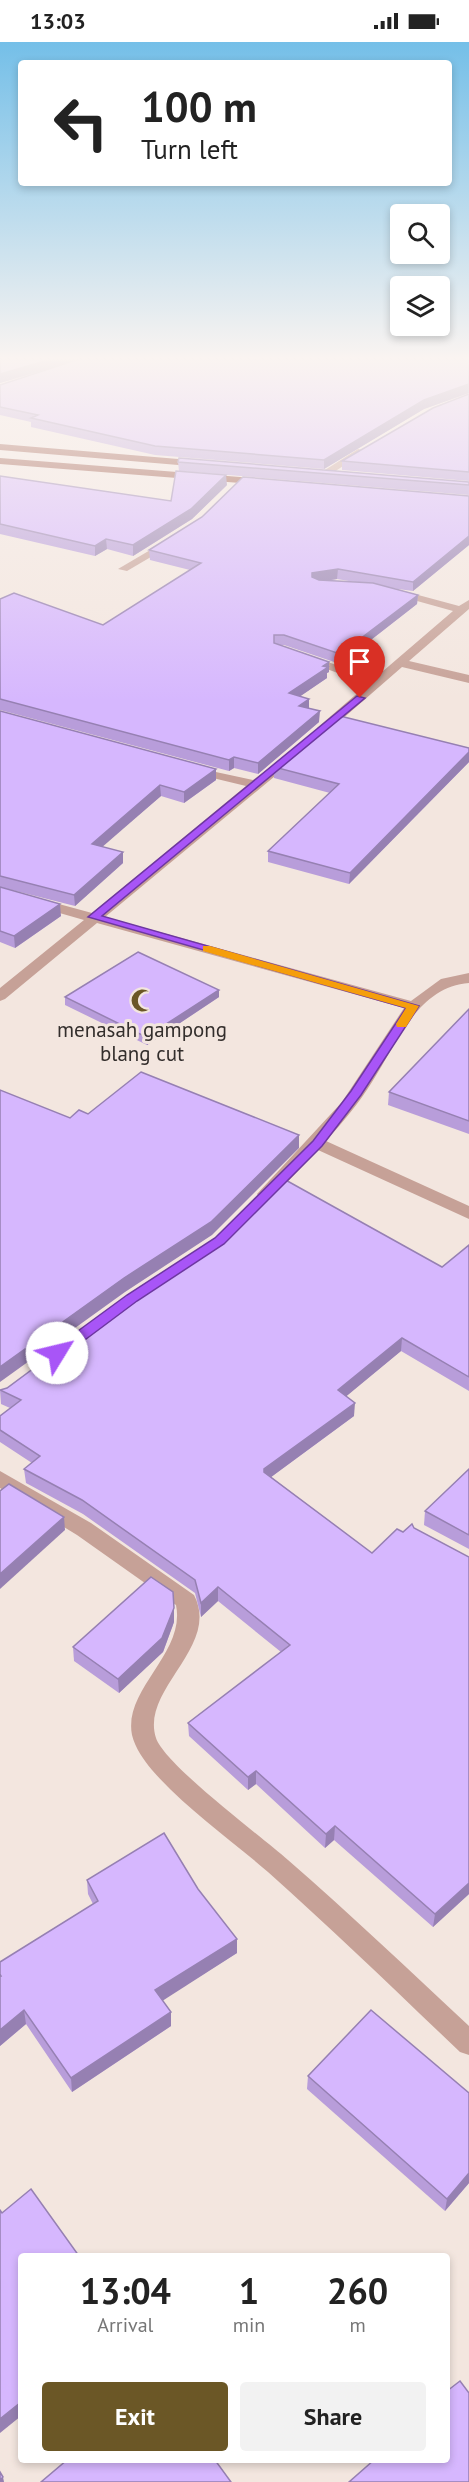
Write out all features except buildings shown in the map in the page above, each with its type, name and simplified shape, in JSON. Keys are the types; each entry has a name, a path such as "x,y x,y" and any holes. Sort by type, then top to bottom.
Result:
{"highway":[{"path":"126,473 236,484 274,483"},
{"path":"334,473 351,475"}],"street":[{"path":"123,569 177,537"},
{"path":"383,589 465,607"},
{"path":"0,996 378,683 465,607"},
{"path":"290,653 378,683"},
{"path":"401,663 469,679"},
{"path":"176,764 255,785"},
{"path":"0,892 413,1006"},
{"path":"252,1209 317,1143 356,1093 413,1006 442,984 454,978 469,978"},
{"path":"317,1143 469,1213"},
{"path":"0,1478 84,1529 186,1601 189,1621 183,1641 147,1709 143,1732 152,1753 191,1792 277,1864 469,2043"}],"slow traffic":[{"path":"207,949 413,1006 402,1024"}],"place":[{"name":"menasah gampong blang cut","path":"142,1001"}],"route":[{"path":"57,1353 132,1298 219,1241 317,1143 356,1093 413,1006 94,917 360,698"}]}
